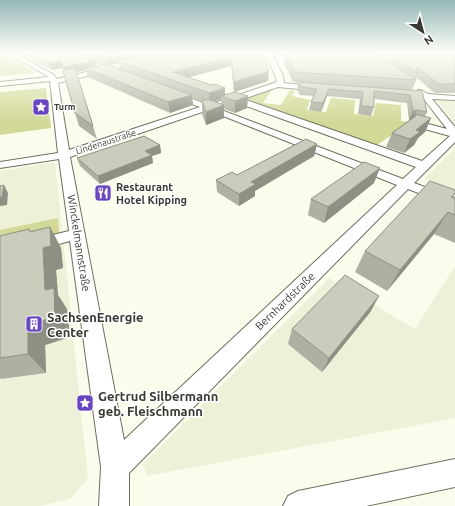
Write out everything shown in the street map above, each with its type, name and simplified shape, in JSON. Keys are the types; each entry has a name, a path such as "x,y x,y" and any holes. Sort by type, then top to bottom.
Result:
{"street":[{"path":"0,84 67,77"},
{"path":"277,85 281,82 280,77"},
{"name":"Winckelmannstraße","path":"53,79 64,156 115,467 114,506"},
{"path":"277,85 331,89"},
{"name":"Lindenaustraße","path":"0,165 64,156 277,85"},
{"path":"415,88 426,96 455,134"},
{"path":"163,90 455,203"},
{"path":"390,94 455,98"},
{"path":"235,99 424,166"},
{"path":"414,123 455,134"},
{"name":"Bernhardstraße","path":"115,467 455,134"},
{"path":"0,254 77,234"},
{"path":"298,506 455,473"}],"shaded area":[{"path":"435,99 455,100 455,123"},
{"path":"455,148 455,195 433,187 425,178"},
{"path":"55,162 88,478 70,499 39,506 0,506 0,171"},
{"path":"455,266 455,418 147,476 143,464 329,278 415,329"}],"green space":[{"path":"46,88 51,128 0,135 0,92"},
{"path":"273,88 263,103 281,105 290,90 295,91 292,96 310,100 307,110 326,112 331,98 355,100 354,114 373,116 376,103 401,105 401,121 411,122 374,147 240,100"},
{"path":"58,218 59,234 0,249 0,230"}],"building":[{"path":"65,77 78,77 93,126 75,113"},
{"path":"106,77 141,77 192,95 168,102"},
{"path":"162,77 186,77 225,88 209,93"},
{"path":"233,77 251,77 234,82"},
{"path":"365,77 411,77 416,80"},
{"path":"429,77 455,77 455,84 439,84"},
{"path":"298,82 422,91 427,112 417,110 413,111 410,95 374,91 374,107 361,106 363,92 329,89 323,103 311,102 317,89 301,87"},
{"path":"235,92 248,96 235,101 221,96"},
{"path":"207,99 224,105 206,112 202,101"},
{"path":"415,114 431,118 416,130 420,132 410,139 392,133 416,116"},
{"path":"144,136 160,145 145,151 152,155 98,176 77,158"},
{"path":"306,139 317,144 251,182 256,184 239,194 216,180 232,172 237,175"},
{"path":"364,162 380,168 328,207 311,199"},
{"path":"430,181 455,190 455,193 451,197 455,199 455,215 448,212 400,270 365,251"},
{"path":"4,185 2,197 0,197 0,186"},
{"name":"SachsenEnergie Center","path":"50,227 51,246 43,248 45,290 54,288 55,317 28,325 28,354 0,358 0,236 29,229 30,232"},
{"path":"345,275 379,296 329,358 292,329"}],"place":[{"name":"Turm","path":"41,107"},
{"name":"Restaurant Hotel Kipping","path":"103,193"},
{"name":"SachsenEnergie Center","path":"34,324"},
{"name":"Gertrud Silbermann geb. Fleischmann","path":"85,403"}]}
